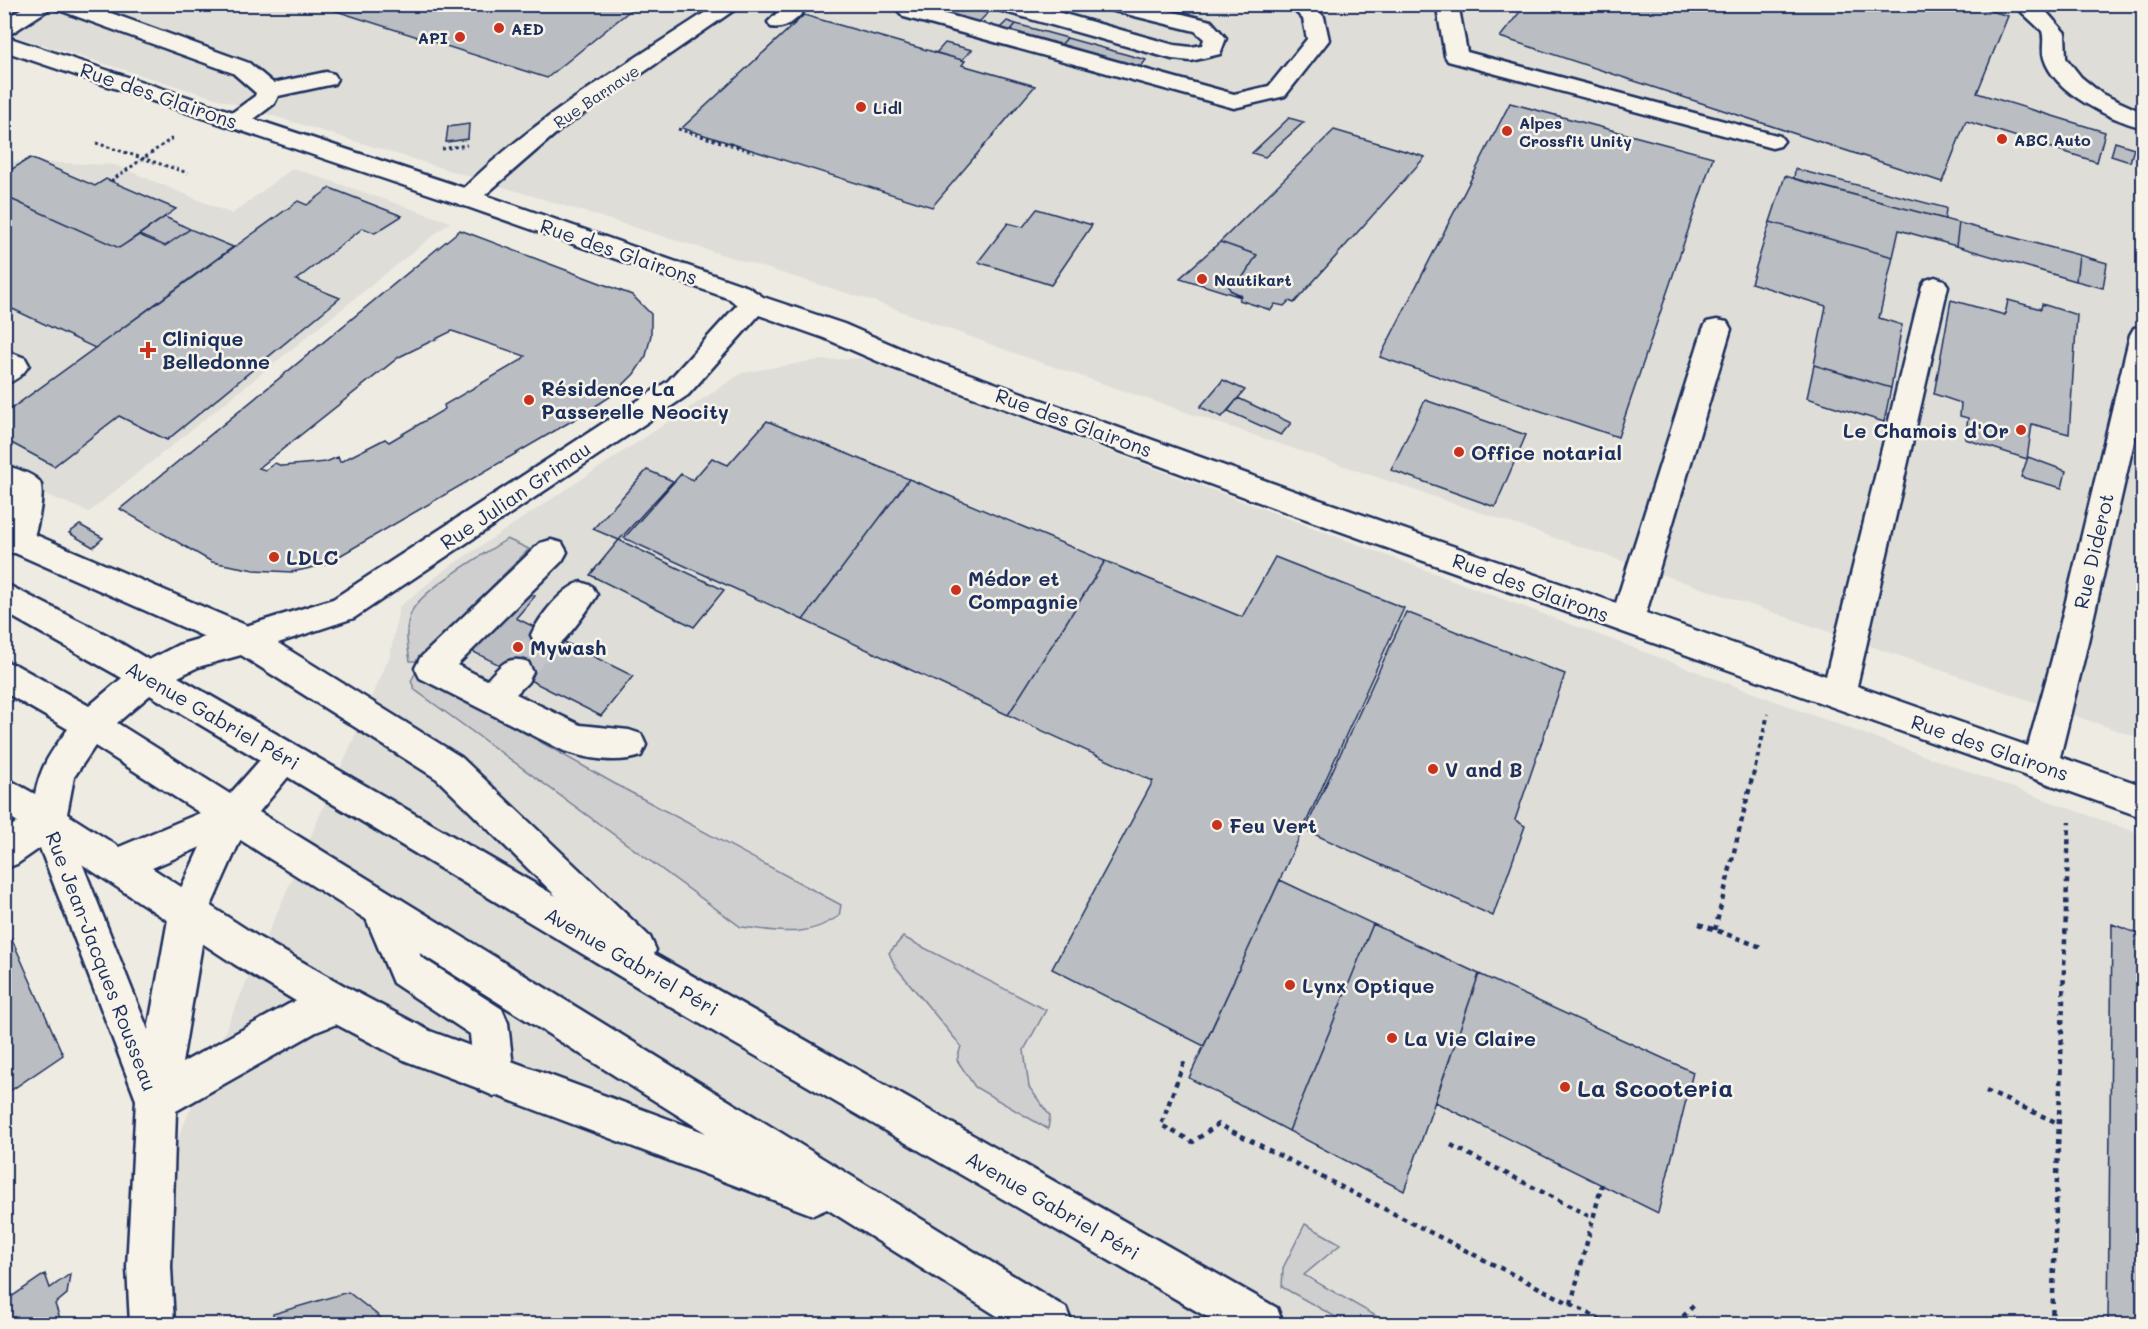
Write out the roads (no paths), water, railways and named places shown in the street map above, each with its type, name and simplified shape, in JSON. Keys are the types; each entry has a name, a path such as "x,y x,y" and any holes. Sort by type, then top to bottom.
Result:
{"street":[{"path":"4,28 45,4"},
{"path":"64,4 241,68 268,91"},
{"name":"Rue Barnave","path":"468,198 492,174 553,124 733,4"},
{"path":"902,4 912,12 1234,101 1277,91 1318,40 1313,17 1298,4"},
{"path":"1003,4 1172,52 1191,54 1212,49 1215,38 1203,26 1114,4"},
{"path":"1452,4 1448,8 1456,56 1772,141"},
{"path":"2024,4 2031,6 2054,32 2055,59 2083,93 2117,111 2144,121"},
{"name":"Rue des Glairons","path":"4,43 468,198 739,293 754,303 834,331 912,364 1627,622 2144,802"},
{"path":"268,91 326,79"},
{"path":"236,121 266,99 268,91"},
{"path":"1838,695 1935,286"},
{"name":"Rue Julian Grimau","path":"48,822 57,772 91,725 147,677 190,655 343,609 520,490 678,388 754,303"},
{"path":"1627,622 1650,540 1717,329"},
{"name":"Rue Diderot","path":"2040,765 2068,659 2144,335"},
{"path":"4,360 15,365 4,374"},
{"path":"4,476 28,488 11,541 245,640 449,768 675,987"},
{"path":"551,552 432,668 576,740 629,745"},
{"name":"Avenue Gabriel Péri","path":"4,596 95,645 675,987 1261,1324"},
{"path":"547,635 581,596"},
{"path":"491,698 516,672"},
{"path":"4,675 91,725 381,909 1050,1324"},
{"path":"116,866 233,816 284,757"},
{"path":"4,793 188,914 338,1004 420,1047 876,1218"},
{"name":"Rue Jean-Jacques Rousseau","path":"152,1324 149,1267 156,1100 188,914 233,816"},
{"path":"4,852 48,822"},
{"name":"Rue Jean-Jacques Rousseau","path":"48,822 156,1100"},
{"path":"381,909 407,970 488,1023 494,1076"},
{"name":"Rue Jean-Jacques Rousseau","path":"156,1100 303,1018 338,1004"}],"tunnel":[{"path":"516,672 547,635"}],"place":[{"name":"AED","path":"499,28"},
{"name":"API","path":"460,37"},
{"name":"Lidl","path":"861,107"},
{"name":"Alpes Crossfit Unity","path":"1507,131"},
{"name":"ABC Auto","path":"2002,139"},
{"name":"Nautikart","path":"1202,279"},
{"name":"Clinique Belledonne","path":"148,350"},
{"name":"Résidence La Passerelle Neocity","path":"529,400"},
{"name":"Le Chamois d'Or","path":"2021,430"},
{"name":"Office notarial","path":"1459,452"},
{"name":"LDLC","path":"274,557"},
{"name":"Médor et Compagnie","path":"956,590"},
{"name":"Mywash","path":"518,647"},
{"name":"V and B","path":"1433,769"},
{"name":"Feu Vert","path":"1217,825"},
{"name":"Lynx Optique","path":"1290,985"},
{"name":"La Vie Claire","path":"1392,1038"},
{"name":"La Scooteria","path":"1565,1087"}]}
